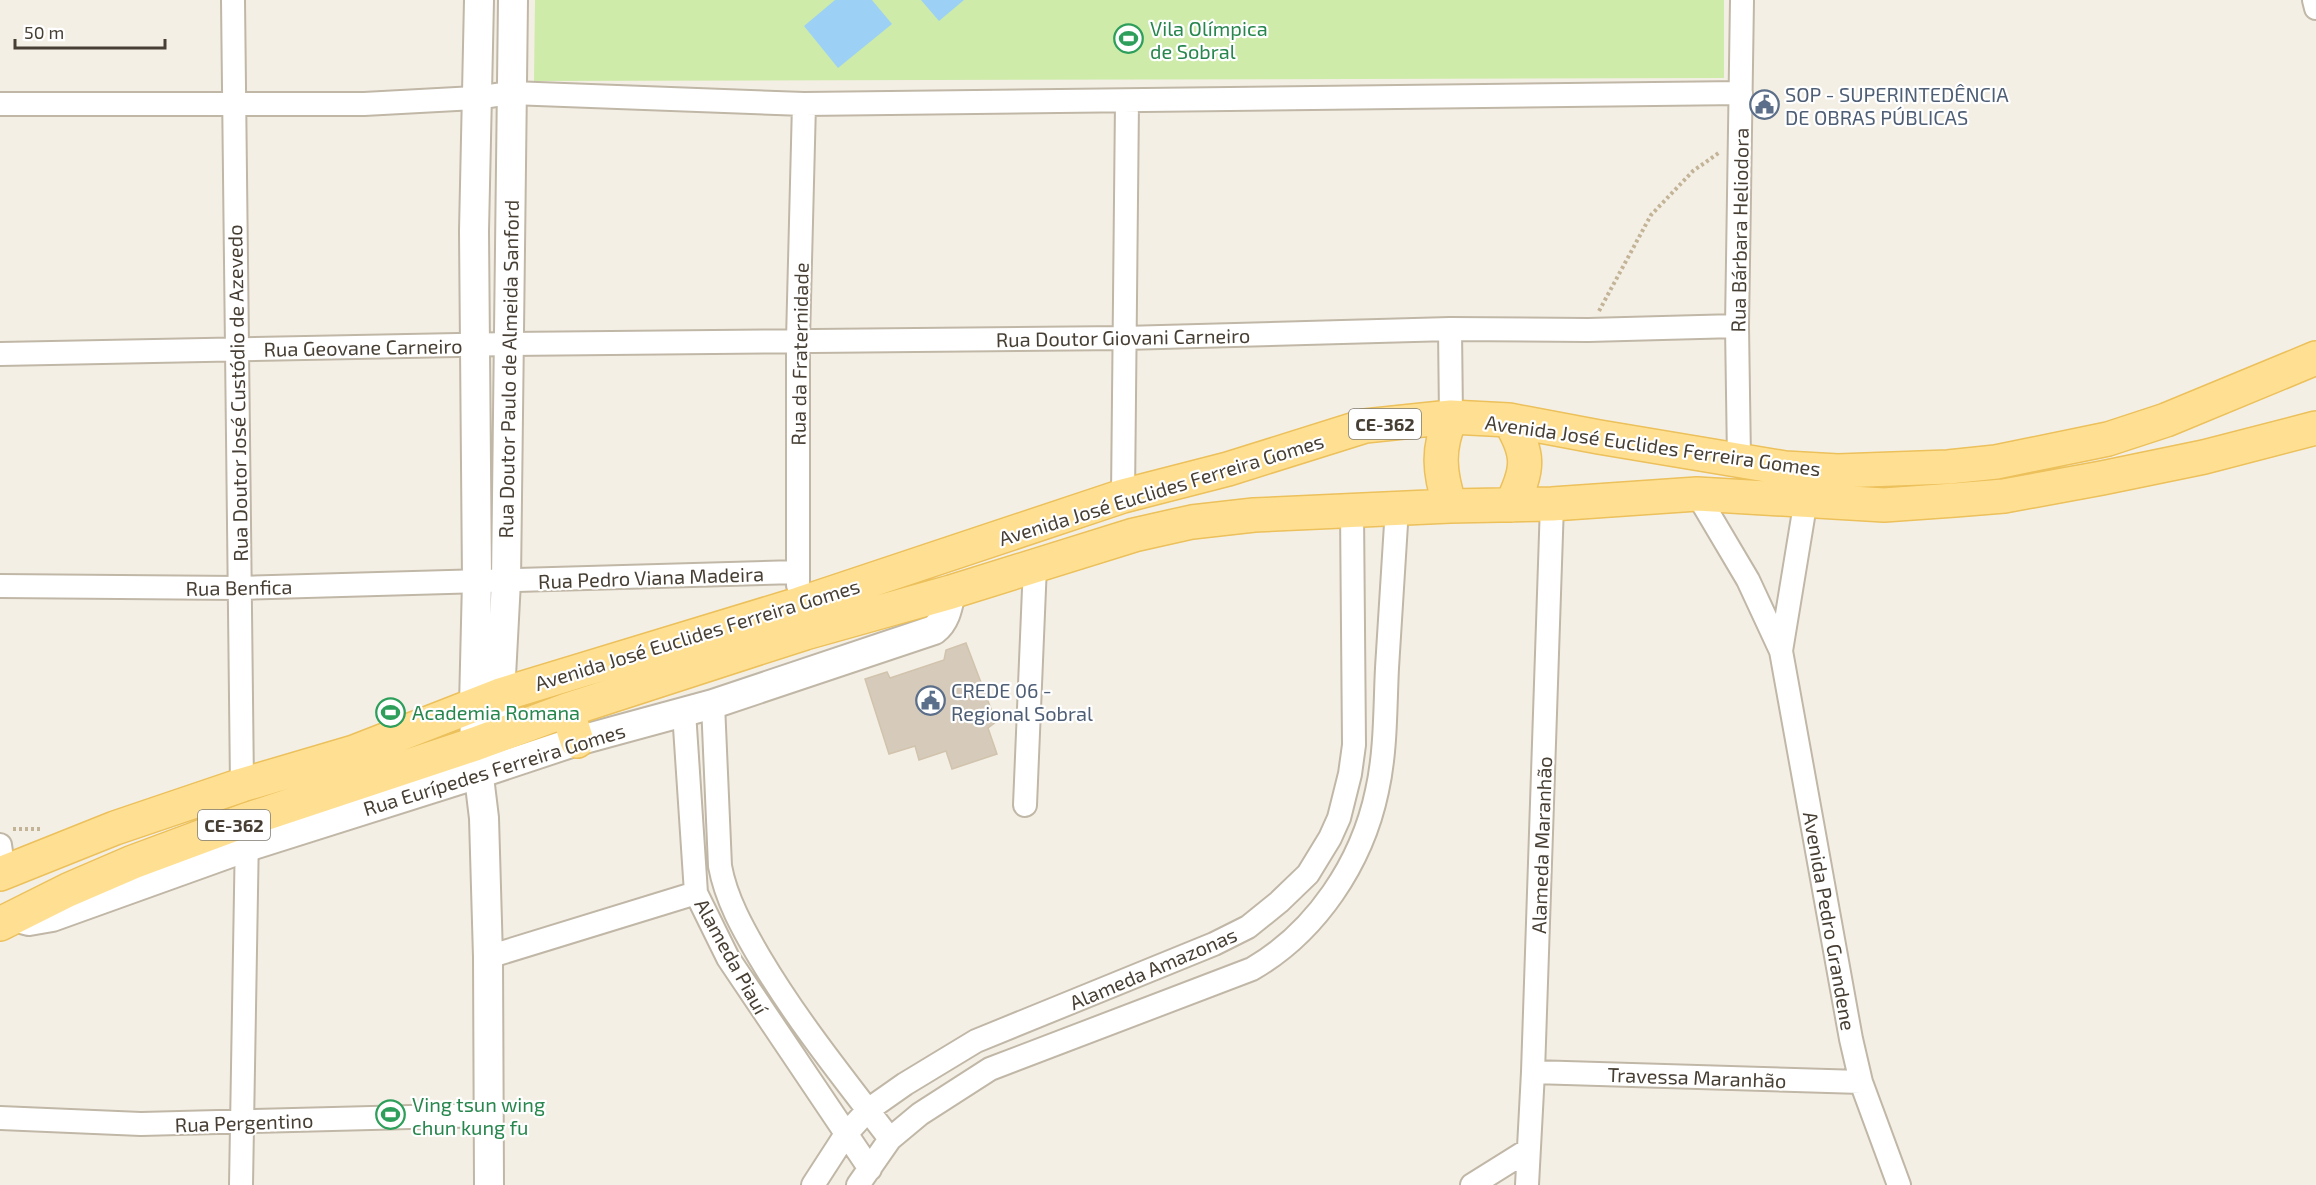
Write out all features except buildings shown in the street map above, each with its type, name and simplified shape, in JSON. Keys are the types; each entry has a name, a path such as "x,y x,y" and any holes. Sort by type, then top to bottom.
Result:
{"main road":[{"name":"Avenida José Euclides Ferreira Gomes","path":"1,864 242,785 354,752 487,700 798,588 1123,496 1228,469 1365,426 1451,417 1509,420 1785,468 1838,471 1948,467 1996,462 2108,439 2166,420 2316,358"},
{"path":"1450,506 1440,463 1444,434 1451,417"},
{"path":"1509,420 1521,440 1526,459 1518,491 1511,505"},
{"name":"Avenida José Euclides Ferreira Gomes","path":"7,920 133,862 247,833 481,752 567,710 805,633 951,592 1134,535 1192,522 1254,515 1552,504 1697,494 1884,504 2004,496 2204,457 2316,428"},
{"path":"567,710 577,741"}],"street":[{"name":"Rua Doutor José Custódio de Azevedo","path":"233,0 242,785"},
{"name":"Rua Doutor Paulo de Almeida Sanford","path":"479,0 476,98 475,345 477,580 487,700"},
{"name":"Rua Doutor Paulo de Almeida Sanford","path":"489,1185 488,957 481,752 506,581 513,0"},
{"name":"Rua Bárbara Heliodora","path":"1739,460 1737,326 1742,0"},
{"path":"2314,0 2316,8"},
{"path":"0,104 235,102 364,104 476,98 511,93 804,104 1741,93"},
{"path":"1123,496 1127,101"},
{"name":"Rua da Fraternidade","path":"798,588 798,340 804,104"},
{"name":"Rua Doutor Giovani Carneiro","path":"509,344 1124,338 1450,329 1588,330 1737,326"},
{"path":"1450,329 1451,417"},
{"name":"Rua Geovane Carneiro","path":"0,354 509,344"},
{"name":"Avenida Pedro Grandene","path":"1697,494 1748,580 1781,651 1844,1004 1861,1082 1899,1185"},
{"name":"Avenida Pedro Grandene","path":"1781,651 1806,499"},
{"name":"Alameda Maranhão","path":"1527,1185 1533,1072 1552,504"},
{"name":"Alameda Amazonas","path":"864,1177 890,1139 920,1114 990,1070 1234,977 1273,957 1307,926 1326,903 1358,849 1369,823 1378,790 1383,745 1397,508"},
{"name":"Alameda Amazonas","path":"813,1185 846,1134 868,1110 905,1084 975,1041 1145,973 1248,927 1279,902 1300,881 1318,857 1339,818 1350,774 1354,745 1352,511"},
{"path":"1025,805 1035,566"},
{"name":"Rua Pedro Viana Madeira","path":"506,581 798,588"},
{"name":"Rua Benfica","path":"0,586 239,588 506,581"},
{"name":"Rua Eurípedes Ferreira Gomes","path":"481,752 577,741 713,704 934,630 945,618 951,592"},
{"name":"Alameda Piauí","path":"713,704 720,866 723,885 748,937 787,1003 890,1139"},
{"name":"Alameda Piauí","path":"684,712 696,893 728,958 846,1134 864,1177"},
{"path":"1350,774 1378,790"},
{"path":"241,1185 247,833"},
{"path":"1318,857 1342,876"},
{"path":"488,957 696,893"},
{"path":"1145,973 1157,1006"},
{"name":"Travessa Maranhão","path":"1533,1072 1861,1082"},
{"name":"Rua Pergentino","path":"0,1118 141,1124 489,1115"},
{"path":"1472,1185 1528,1150"}],"path":[{"path":"1588,330 1651,215 1693,171 1720,152 1741,143"}],"green space":[{"name":"Vila Olímpica de Sobral","path":"535,0 1724,0 1724,78 534,81"}],"water":[{"path":"835,0 872,0 892,24 838,68 804,26"},
{"path":"921,0 964,0 939,21"}],"place":[{"name":"Vila Olímpica de Sobral","path":"1129,39"},
{"name":"SOP - SUPERINTEDÊNCIA DE OBRAS PÚBLICAS","path":"1764,105"},
{"name":"CREDE 06 - Regional Sobral","path":"930,701"},
{"name":"Academia Romana","path":"391,712"},
{"name":"Ving tsun wing chun kung fu","path":"391,1115"}]}
